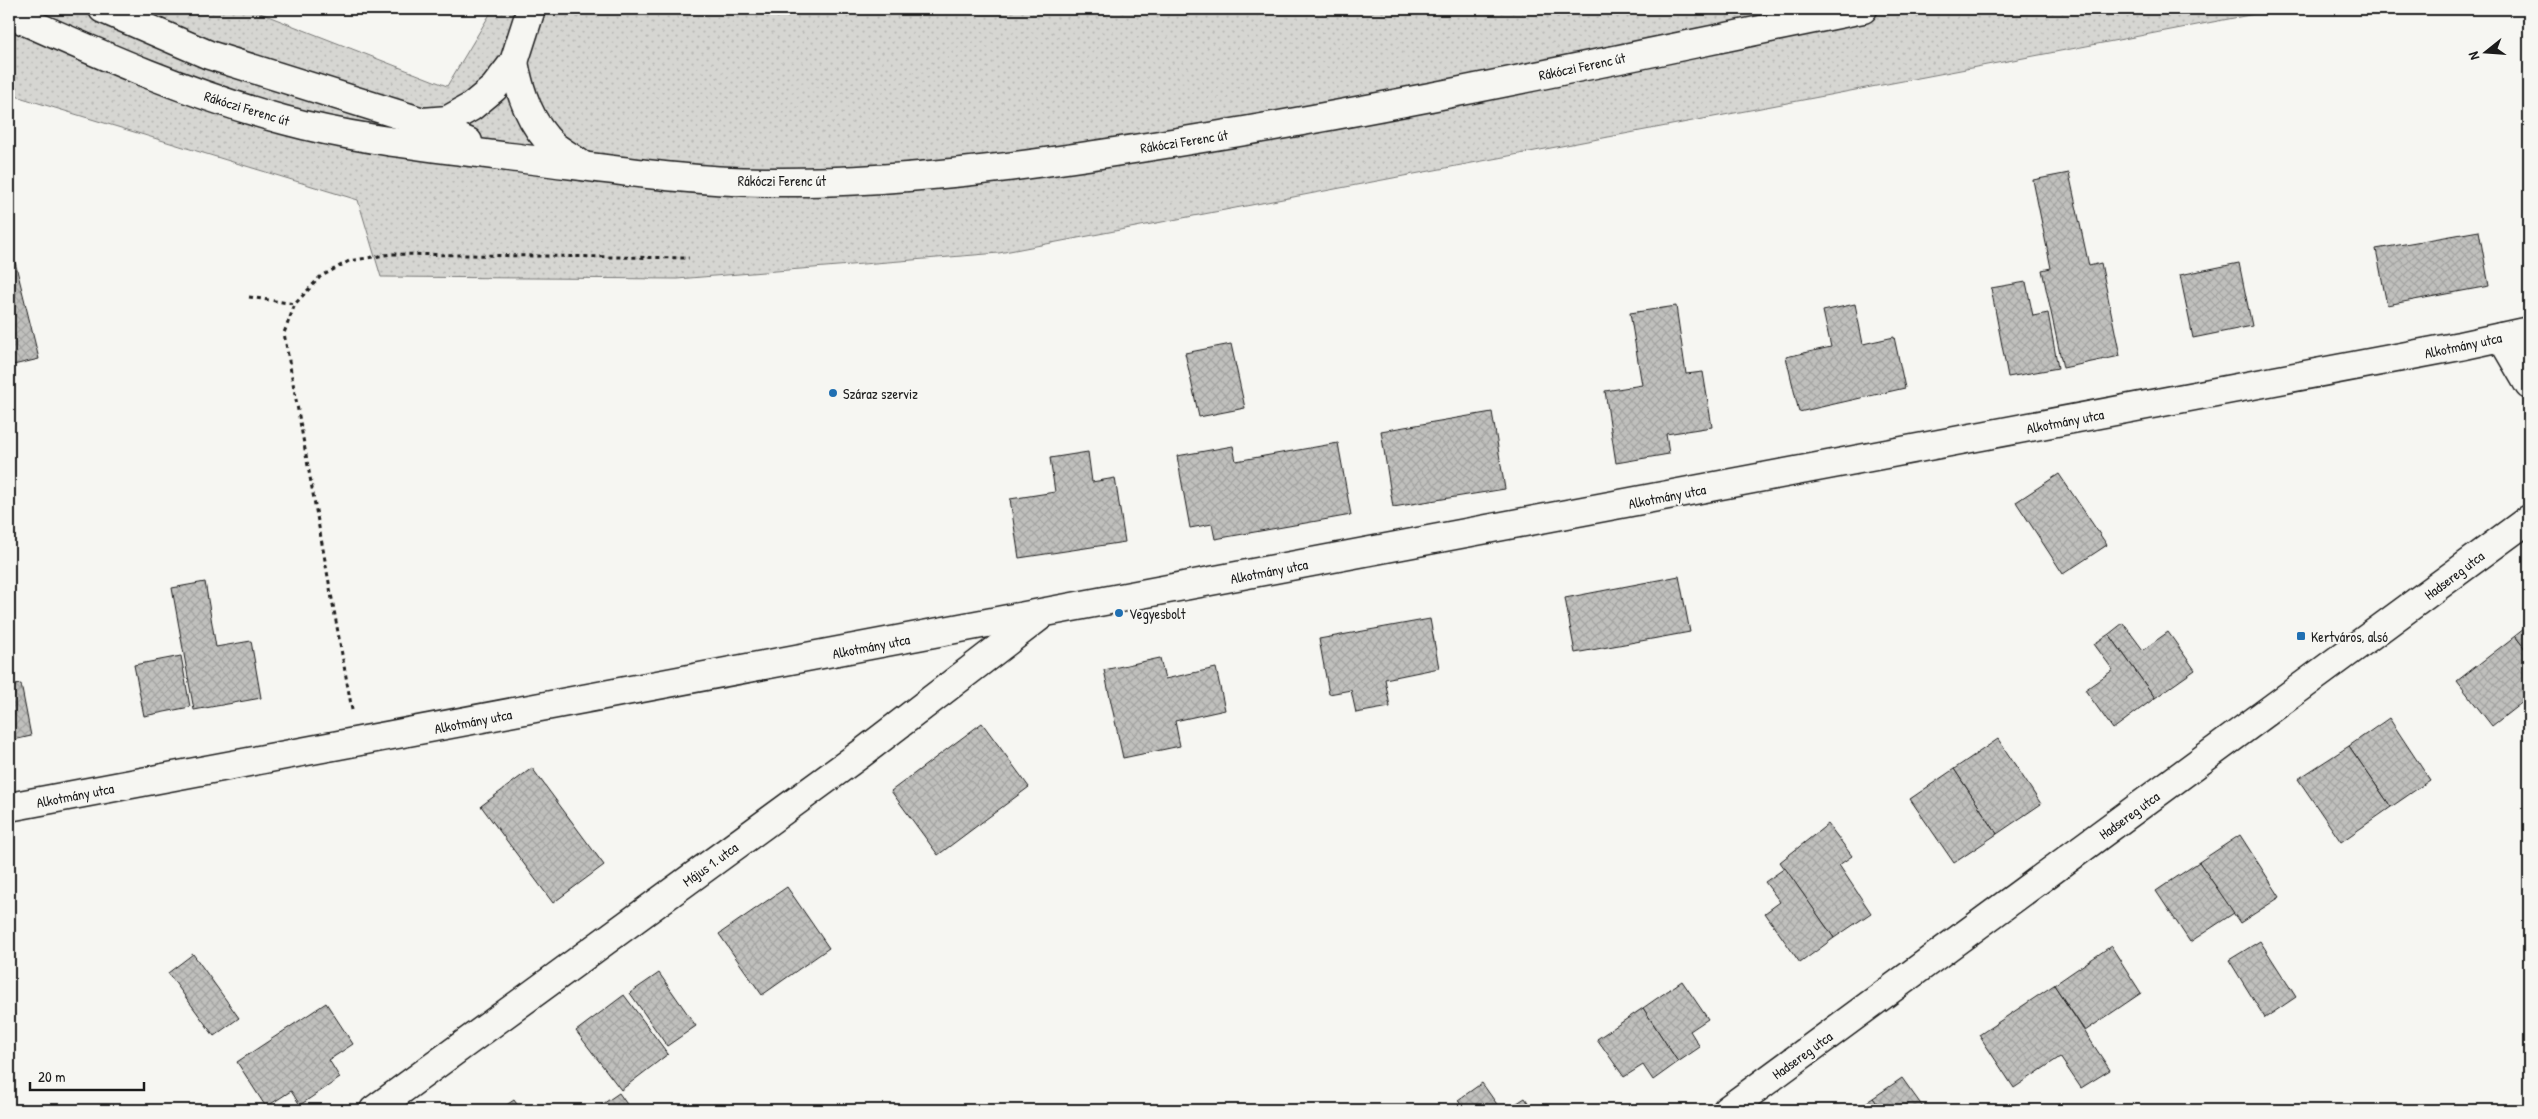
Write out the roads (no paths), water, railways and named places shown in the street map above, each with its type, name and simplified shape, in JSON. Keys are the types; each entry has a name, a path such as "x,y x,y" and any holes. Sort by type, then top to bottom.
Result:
{"street":[{"name":"Rákóczi Ferenc út","path":"103,9 209,55 423,122 497,155"},
{"name":"Rákóczi Ferenc út","path":"9,14 128,68 282,120 357,137 678,177 765,182 900,176 1105,154 1342,115 1863,9"},
{"path":"423,122 448,120 471,108 494,88 514,62 530,12"},
{"path":"514,62 518,85 538,125 554,146 584,166"},
{"name":"Alkotmány utca","path":"9,807 1043,614 2529,331"},
{"path":"2502,337 2529,385"},
{"name":"Hadsereg utca","path":"1727,1110 2529,519"},
{"name":"Május 1. utca","path":"374,1110 862,753 1043,614"}],"place":[{"name":"Száraz szerviz","path":"833,393"},
{"name":"Vegyesbolt","path":"1119,613"},
{"name":"Kertváros, alsó","path":"2301,636"}]}
